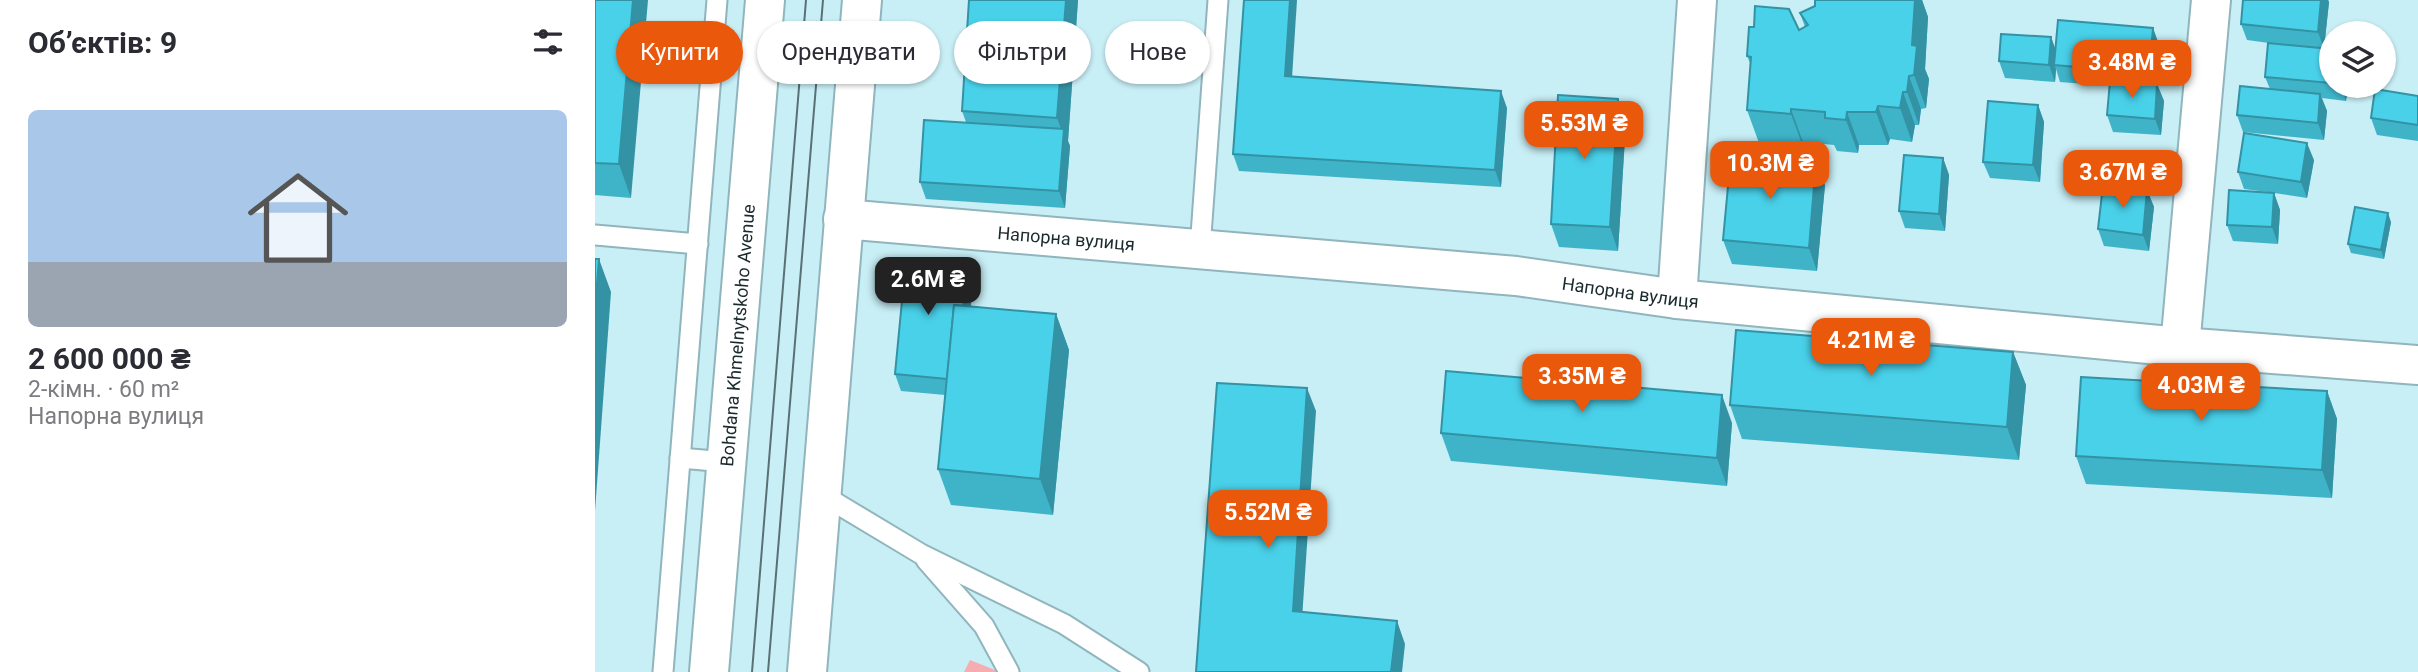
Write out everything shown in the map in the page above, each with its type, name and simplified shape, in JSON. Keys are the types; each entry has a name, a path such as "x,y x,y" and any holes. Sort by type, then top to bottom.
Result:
{"street":[{"name":"Bohdana Khmelnytskoho Avenue","path":"709,672 765,0"},
{"path":"807,672 862,0"},
{"path":"1677,299 1697,0"},
{"path":"2180,347 2211,0"},
{"name":"Напорна вулиця","path":"843,219 1516,276 1677,299 2180,347 2418,365"}],"lane":[{"path":"663,672 717,0"},
{"path":"1200,249 1218,0"},
{"path":"595,235 698,244"},
{"path":"680,458 726,462"},
{"path":"821,494 921,554 1064,624 1139,672"},
{"path":"921,554 984,626 1009,672"}],"shaded area":[{"path":"970,660 1000,672 964,672"}],"building":[{"path":"595,0 633,0 631,21 616,21 616,84 626,84 619,164 595,163"},
{"path":"969,0 1066,0 1064,21 968,21"},
{"path":"1244,0 1290,0 1285,76 1501,91 1495,170 1233,154"},
{"path":"1815,0 1915,0 1912,45 1917,46 1914,75 1909,76 1907,92 1903,92 1900,108 1878,106 1876,112 1847,112 1846,120 1825,118 1825,112 1791,109 1791,114 1747,110 1751,57 1747,56 1749,27 1754,27 1755,6 1789,9 1799,30 1808,25 1800,13 1815,6"},
{"path":"2243,0 2321,0 2318,32 2241,24"},
{"path":"2058,20 2153,28 2149,73 2054,65"},
{"path":"2001,34 2051,37 2049,65 1999,61"},
{"path":"2268,43 2319,48 2319,82 2265,77"},
{"path":"2110,81 2157,84 2155,119 2107,115"},
{"path":"964,84 1060,84 1057,118 962,111"},
{"path":"2240,86 2319,94 2318,123 2237,115"},
{"path":"2396,92 2418,96 2418,125 2371,118 2374,98 2396,98"},
{"path":"1558,95 1618,99 1610,227 1551,224"},
{"path":"1988,101 2038,105 2033,165 1983,162"},
{"path":"924,120 1064,129 1059,191 920,182"},
{"path":"2244,133 2307,143 2301,182 2238,172"},
{"path":"1731,154 1816,161 1809,248 1723,240"},
{"path":"1904,155 1943,158 1939,214 1899,211"},
{"path":"2103,185 2147,190 2143,235 2098,229"},
{"path":"2229,190 2274,193 2272,227 2227,225"},
{"path":"2355,207 2388,213 2381,250 2348,244"},
{"path":"595,259 599,259 595,309"},
{"path":"906,259 967,265 963,306 954,305 947,379 895,374"},
{"path":"954,305 1056,314 1040,479 938,469"},
{"path":"1736,330 2013,352 2007,427 1730,405"},
{"path":"1446,371 1722,395 1717,458 1441,433"},
{"path":"2081,377 2327,391 2322,470 2076,456"},
{"path":"1217,383 1307,388 1293,611 1397,621 1391,672 1196,672"}],"tram line":[{"path":"752,672 806,0"},
{"path":"768,672 823,0"}]}
